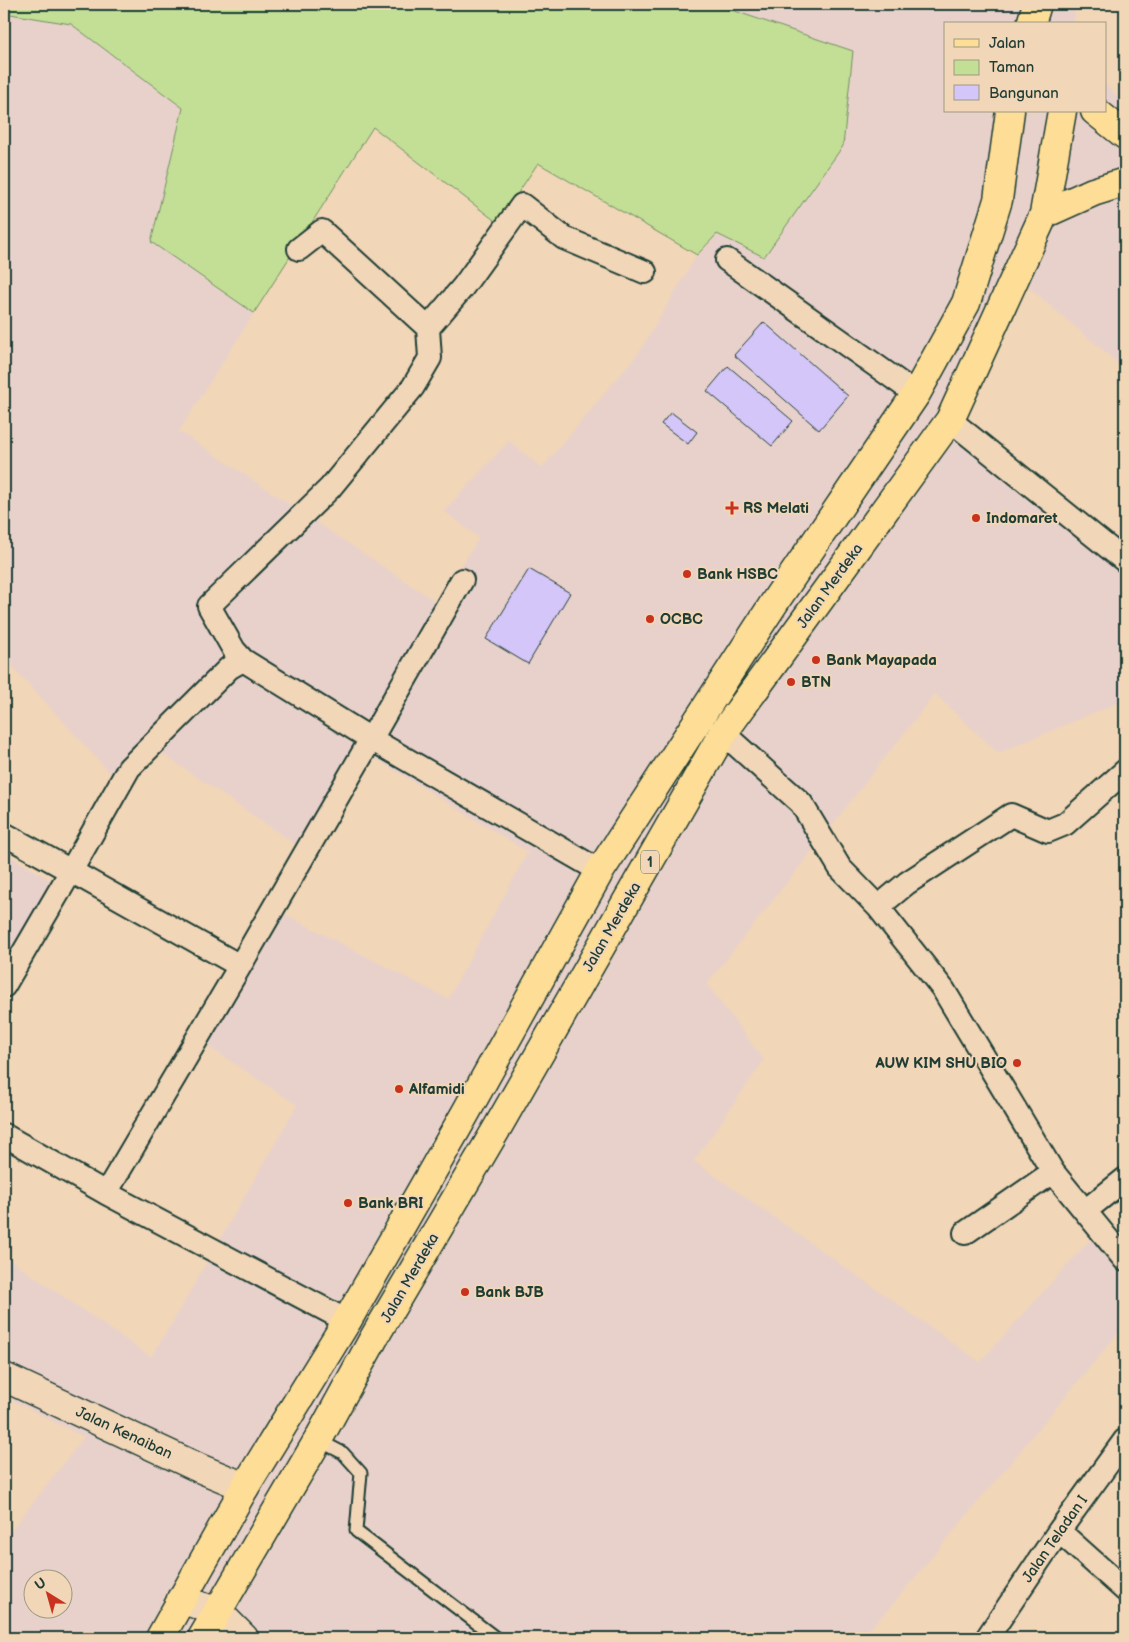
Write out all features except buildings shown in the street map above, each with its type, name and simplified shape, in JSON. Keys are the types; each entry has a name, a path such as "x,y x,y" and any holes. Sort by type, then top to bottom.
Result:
{"main road":[{"path":"1032,22 1037,4"},
{"path":"1045,4 1049,22"},
{"path":"160,1638 245,1487 347,1321 600,871 778,597 916,394 966,303 998,200 1010,112"},
{"name":"Jalan Merdeka","path":"202,1638 318,1440 375,1336 496,1130 723,733 950,420 1044,214 1062,112"},
{"path":"1096,112 1125,135"},
{"path":"1044,214 1092,192 1125,182"},
{"path":"778,597 806,618"},
{"path":"465,1114 496,1130"}],"street":[{"path":"428,328 463,288 522,205 564,238 645,272"},
{"path":"299,249 322,231 428,328 430,358 413,386 330,488 209,606 234,650 243,660 371,739 600,871"},
{"path":"727,260 916,394"},
{"path":"950,420 1125,561"},
{"path":"106,1193 240,966 462,580"},
{"path":"4,986 72,871 129,768 229,668 243,660"},
{"path":"723,733 800,803 840,868 878,907 943,988 1053,1172 1125,1260"},
{"path":"878,907 907,883 1011,815 1048,831 1065,824 1125,771"},
{"path":"4,834 240,966"},
{"path":"4,1135 106,1193 347,1321"},
{"path":"965,1233 1053,1172"},
{"path":"1085,1211 1125,1179"},
{"name":"Jalan Kenaiban","path":"4,1377 199,1468 245,1487"},
{"name":"Jalan Teladan I","path":"987,1638 1058,1531 1125,1440"},
{"path":"1058,1531 1125,1590"},
{"path":"181,1599 218,1612 244,1638"}],"lane":[{"path":"318,1440 343,1453 361,1473 356,1531 496,1638"}],"shaded area":[{"path":"714,4 1075,4 1074,22 944,22 944,112 1106,112 1106,85 1125,104 1125,369 1013,274 936,411 1125,571 1125,700 998,753 935,694 707,984 764,1060 694,1161 980,1362 1098,1231 1125,1265 1125,1325 893,1604 861,1638 4,1638 4,1540 84,1437 4,1396 4,1256 151,1357 297,1105 197,1039 277,910 448,999 528,852 368,754 304,850 141,739 110,773 4,657 4,13 71,24 183,108 151,242 254,313 179,431 438,603 479,538 444,511 509,441 542,468 640,351 697,255 717,234 764,257 853,51"},
{"path":"4,853 69,891 4,997"}],"green space":[{"path":"4,4 714,4 853,51 843,146 764,257 717,234 697,255 538,163 498,223 373,127 254,313 151,242 183,108 71,24 4,13"}],"place":[{"name":"RS Melati","path":"732,508"},
{"name":"Indomaret","path":"976,518"},
{"name":"Bank HSBC","path":"687,574"},
{"name":"OCBC","path":"650,619"},
{"name":"Bank Mayapada","path":"816,660"},
{"name":"BTN","path":"791,682"},
{"name":"AUW KIM SHU BIO","path":"1017,1063"},
{"name":"Alfamidi","path":"399,1089"},
{"name":"Bank BRI","path":"348,1203"},
{"name":"Bank BJB","path":"465,1292"}]}
